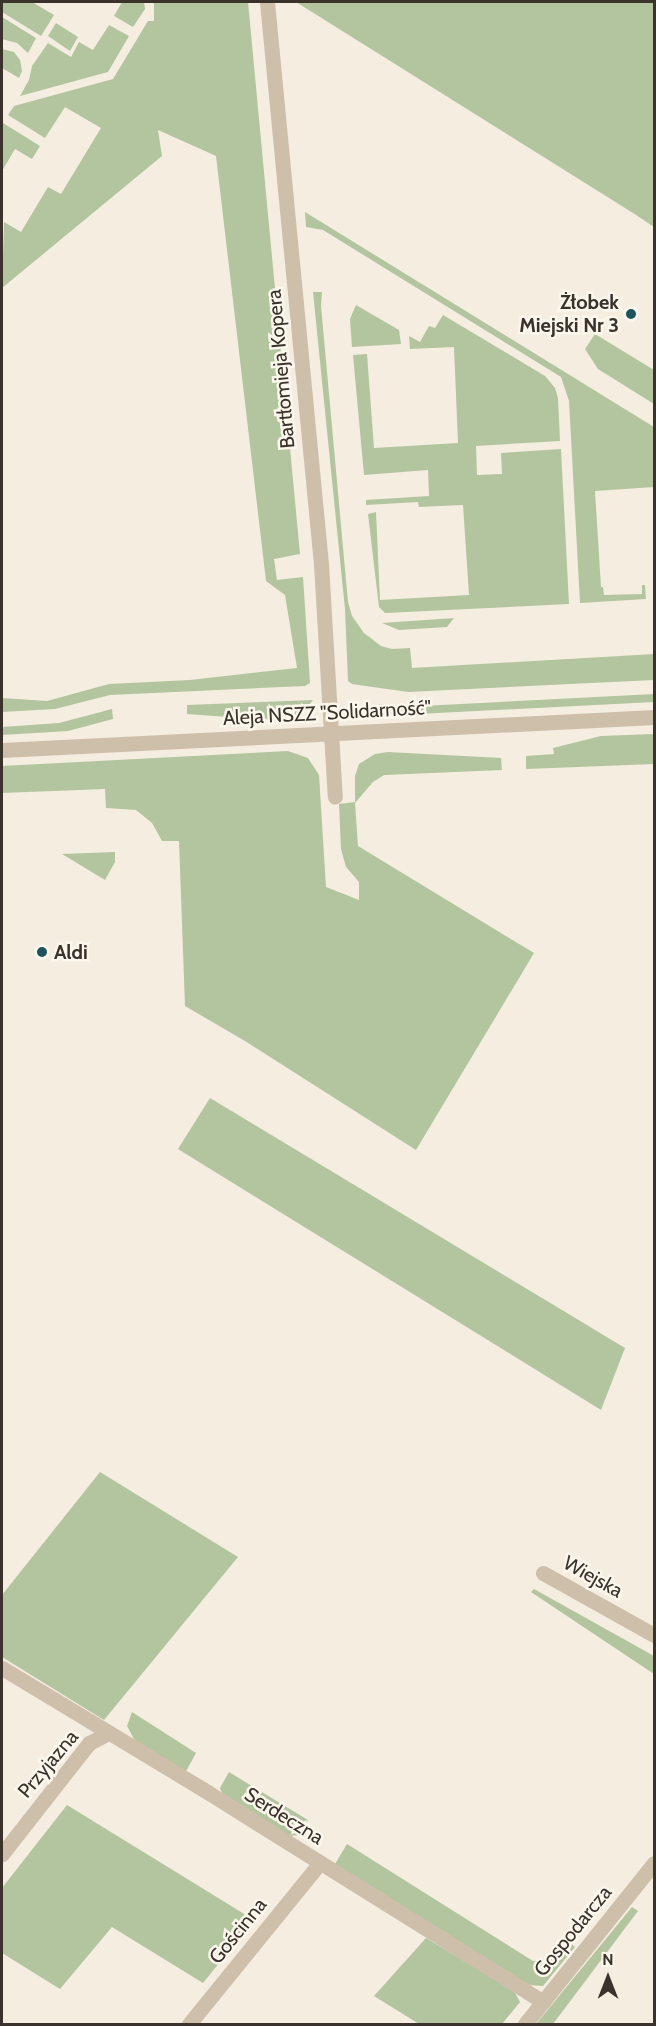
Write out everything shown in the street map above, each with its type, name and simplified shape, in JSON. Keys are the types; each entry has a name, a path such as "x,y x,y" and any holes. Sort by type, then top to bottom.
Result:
{"street":[{"name":"Bartłomieja Kopera","path":"267,2 321,564 336,797"},
{"name":"Aleja NSZZ \"Solidarność\"","path":"2,750 654,717"},
{"name":"Wiejska","path":"543,1573 654,1635"},
{"name":"Serdeczna","path":"2,1668 107,1734 127,1743 543,2002"},
{"name":"Przyjazna","path":"2,1854 89,1743 107,1734"},
{"name":"Gościnna","path":"189,2025 320,1863"},
{"name":"Gospodarcza","path":"525,2025 654,1863"}],"green space":[{"path":"2,2 32,2 54,15 41,36 2,12"},
{"path":"122,2 144,2 145,9 133,27 114,16"},
{"path":"154,2 248,2 300,554 274,559 277,580 303,577 310,683 305,686 110,695 55,709 2,712 2,698 47,701 109,684 190,680 297,668 285,595 266,581 216,156 158,130 162,156 2,288 4,222 21,232 48,187 61,194 101,128 65,107 45,138 8,115 14,106 113,79 148,21 154,21"},
{"path":"296,2 654,2 654,227 633,213"},
{"path":"2,17 36,38 28,53 17,43 2,39"},
{"path":"56,23 78,37 70,51 48,36"},
{"path":"109,25 129,36 108,72 20,96 29,80 32,66 48,43 71,57 79,42 93,50"},
{"path":"2,49 14,52 20,60 22,71 19,78 2,68"},
{"path":"3,123 40,146 32,159 15,149 2,171"},
{"path":"305,212 654,427 654,487 595,491 601,587 603,587 604,595 642,594 642,585 645,585 646,599 580,603 569,401 561,377 323,230 306,227"},
{"path":"313,292 322,292 321,306 348,602 352,616 364,633 381,646 392,649 410,648 412,668 654,654 654,680 408,692 352,684 348,681 345,609"},
{"path":"356,305 399,330 401,344 352,347 350,319"},
{"path":"443,315 545,376 555,388 558,398 560,441 476,446 477,475 502,474 501,453 561,449 569,604 385,613 379,607 368,514 376,512 380,600 469,595 463,505 419,507 418,502 366,505 366,500 429,496 428,470 364,475 353,355 367,354 374,448 458,443 454,347 410,349 409,336 420,342 429,326 435,328"},
{"path":"595,334 654,370 654,404 598,369 585,349"},
{"path":"454,618 447,627 399,630 382,623"},
{"path":"654,694 654,702 380,716 379,704 402,707"},
{"path":"313,700 301,715 286,721 187,714 187,705"},
{"path":"112,709 113,719 68,731 2,735 2,727 59,723"},
{"path":"654,734 654,764 526,769 526,756 554,754 553,748 601,736"},
{"path":"288,751 308,758 319,775 326,887 359,900 359,882 346,867 341,849 339,804 355,802 355,776 359,764 375,754 388,752 501,758 502,770 384,775 373,782 355,803 358,846 534,953 416,1150 245,1041 185,1006 179,841 162,841 152,823 136,810 106,808 105,789 2,793 2,766"},
{"path":"115,852 115,862 105,880 62,854"},
{"path":"210,1098 625,1348 601,1410 178,1149"},
{"path":"100,1472 238,1557 104,1720 2,1657 2,1595"},
{"path":"534,1589 654,1656 654,1674 531,1592"},
{"path":"132,1712 196,1753 185,1773 135,1741 127,1726"},
{"path":"229,1772 308,1820 299,1835 288,1836 222,1793 220,1788"},
{"path":"67,1805 254,1920 203,1983 112,1927 60,1989 2,1953 2,1888"},
{"path":"347,1844 533,1961 547,1959 564,1938 575,1947 543,1986 526,1985 335,1864"},
{"path":"632,1907 638,1911 553,2024 536,2024"},
{"path":"426,1938 514,1991 520,2002 502,2024 419,2024 374,1996"}],"place":[{"name":"Żłobek Miejski Nr 3","path":"631,314"},
{"name":"Aldi","path":"42,952"}]}
